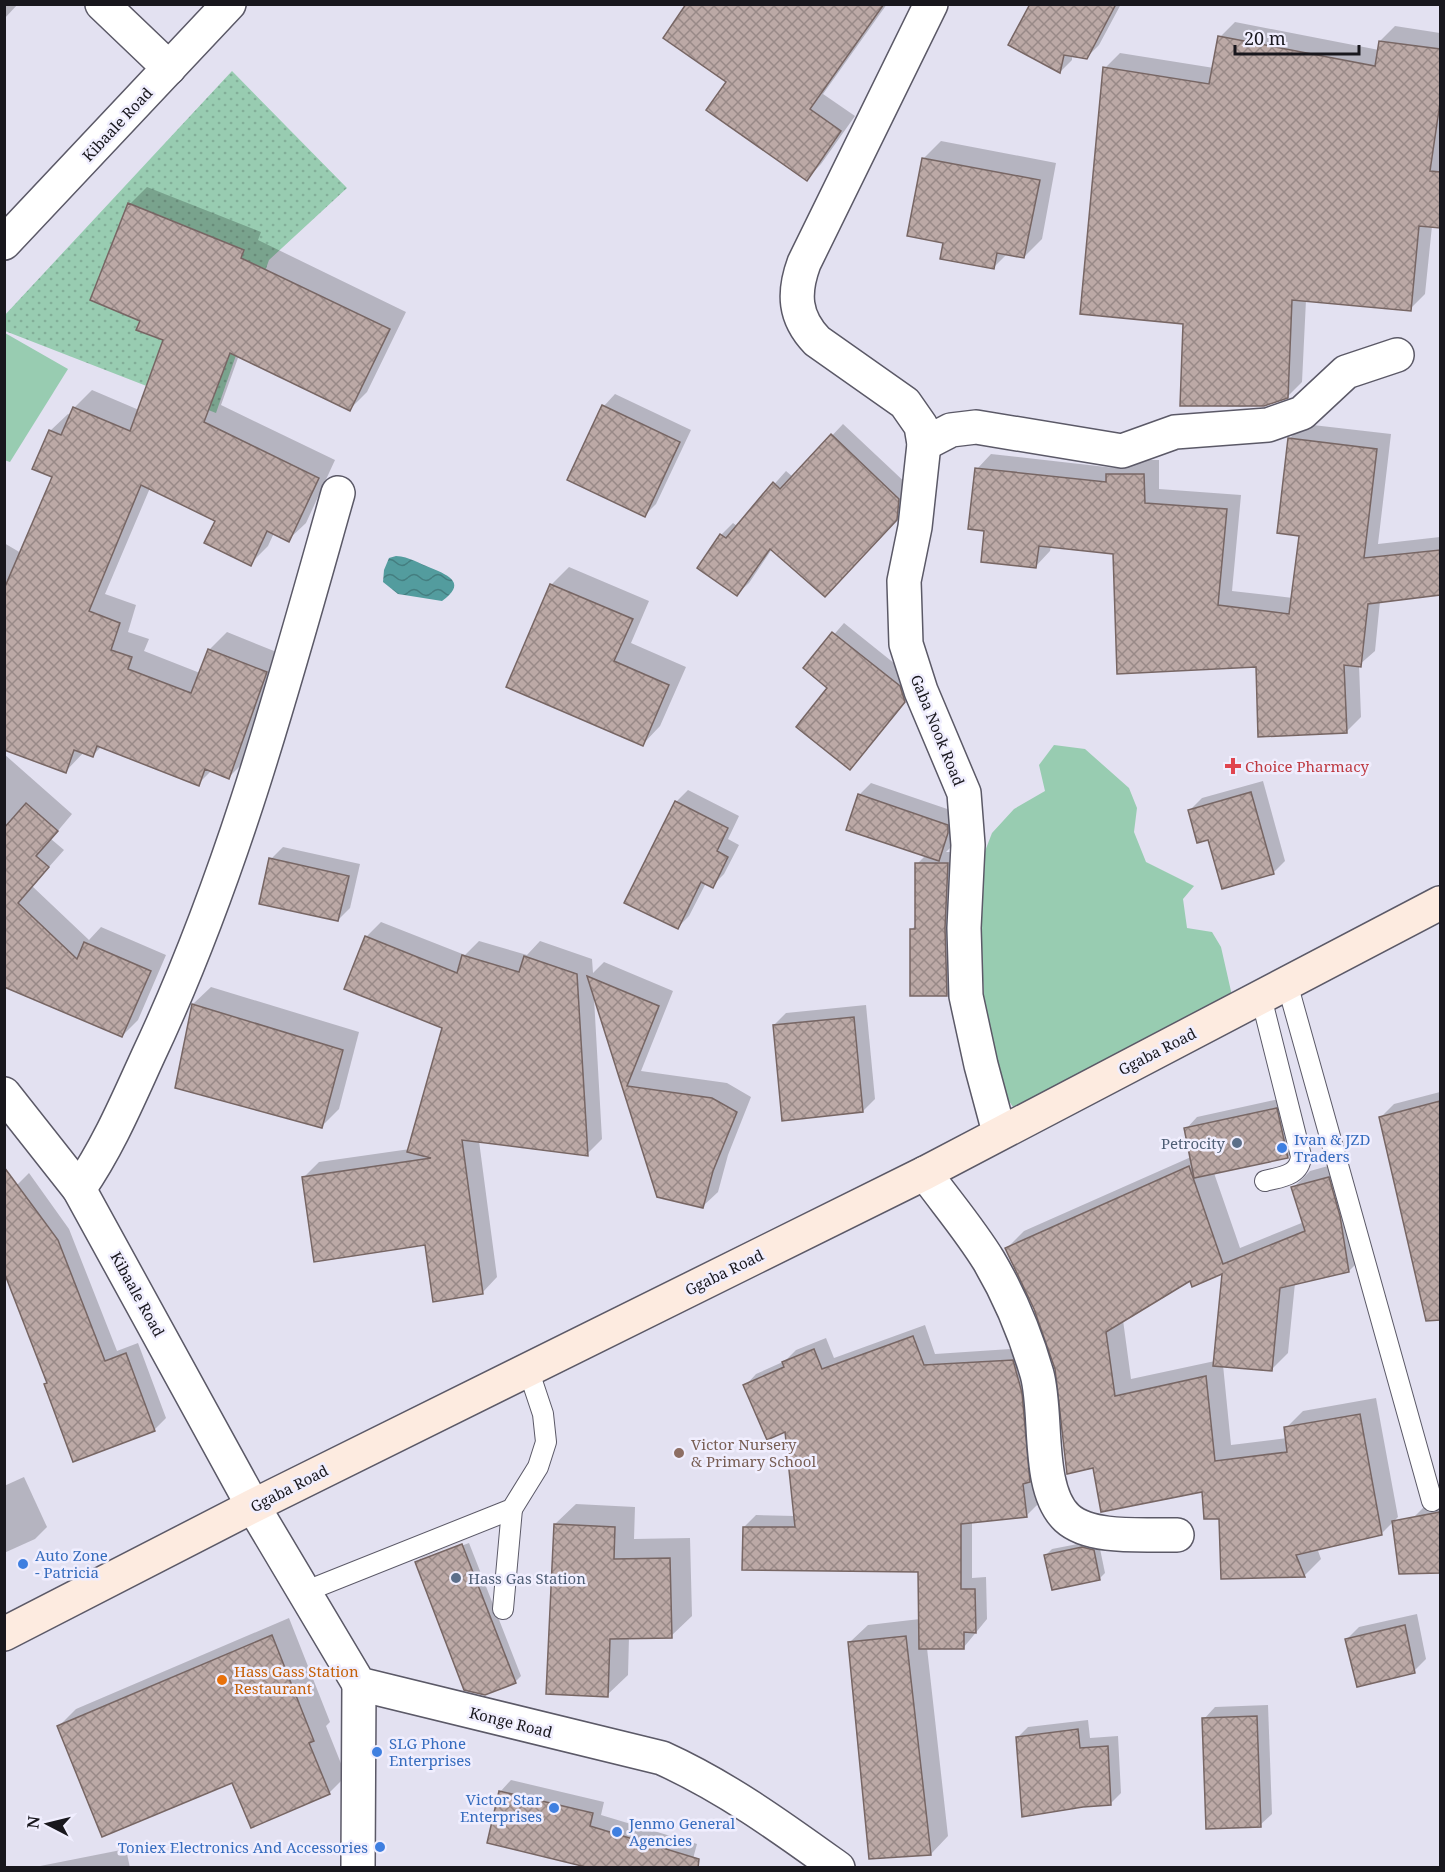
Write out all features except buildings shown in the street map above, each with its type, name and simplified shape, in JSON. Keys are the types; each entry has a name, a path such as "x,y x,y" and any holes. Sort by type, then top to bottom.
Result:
{"main road":[{"name":"Ggaba Road","path":"9,1625 924,1173 1440,903"}],"street":[{"path":"102,4 169,68"},
{"name":"Kibaale Road","path":"4,243 230,4"},
{"name":"Gaba Nook Road","path":"931,4 804,262 795,294 799,315 806,330 817,341 905,403 921,426 924,444 915,527 904,581 906,644 921,690 963,793 968,845 964,928 966,996 999,1132"},
{"path":"924,444 951,430 976,427 1122,451 1175,432 1268,425 1302,413 1346,372 1397,355"},
{"path":"79,1189 100,1158 185,974 261,765 338,493"},
{"name":"Kibaale Road","path":"4,1094 79,1189 253,1506"},
{"path":"924,1173 989,1262 1014,1313 1037,1374 1053,1498 1067,1518 1092,1532 1177,1535"},
{"path":"253,1506 359,1684 358,1868"},
{"name":"Konge Road","path":"359,1684 662,1758 703,1777 743,1800 838,1868"}],"lane":[{"path":"1265,1180 1293,1173 1301,1163 1274,990"},
{"path":"1274,990 1432,1501"},
{"path":"503,1609 513,1509 538,1467 546,1442 543,1414 528,1369"},
{"path":"304,1592 513,1509"}],"shaded area":[{"path":"232,71 347,188 269,260 216,413 5,331 4,316"},
{"path":"5,333 68,369 10,462 4,460"},
{"path":"1054,745 1085,749 1129,788 1137,808 1134,832 1146,862 1194,886 1183,899 1187,928 1212,932 1221,947 1233,1000 1016,1111 998,1086 985,1015 977,872 992,833 1014,809 1045,791 1039,765"}],"water":[{"path":"396,556 410,559 445,574 453,581 453,590 442,601 398,594 383,582 384,570 389,558"}],"place":[{"name":"Choice Pharmacy","path":"1233,766"},
{"name":"Petrocity","path":"1237,1143"},
{"name":"Ivan & JZD Traders","path":"1282,1148"},
{"name":"Victor Nursery & Primary School","path":"679,1453"},
{"name":"Auto Zone - Patricia","path":"23,1564"},
{"name":"Hass Gas Station","path":"456,1578"},
{"name":"Hass Gass Station Restaurant","path":"222,1680"},
{"name":"SLG Phone Enterprises","path":"377,1752"},
{"name":"Victor Star Enterprises","path":"554,1808"},
{"name":"Jenmo General Agencies","path":"617,1832"},
{"name":"Toniex Electronics And Accessories","path":"380,1847"}]}
